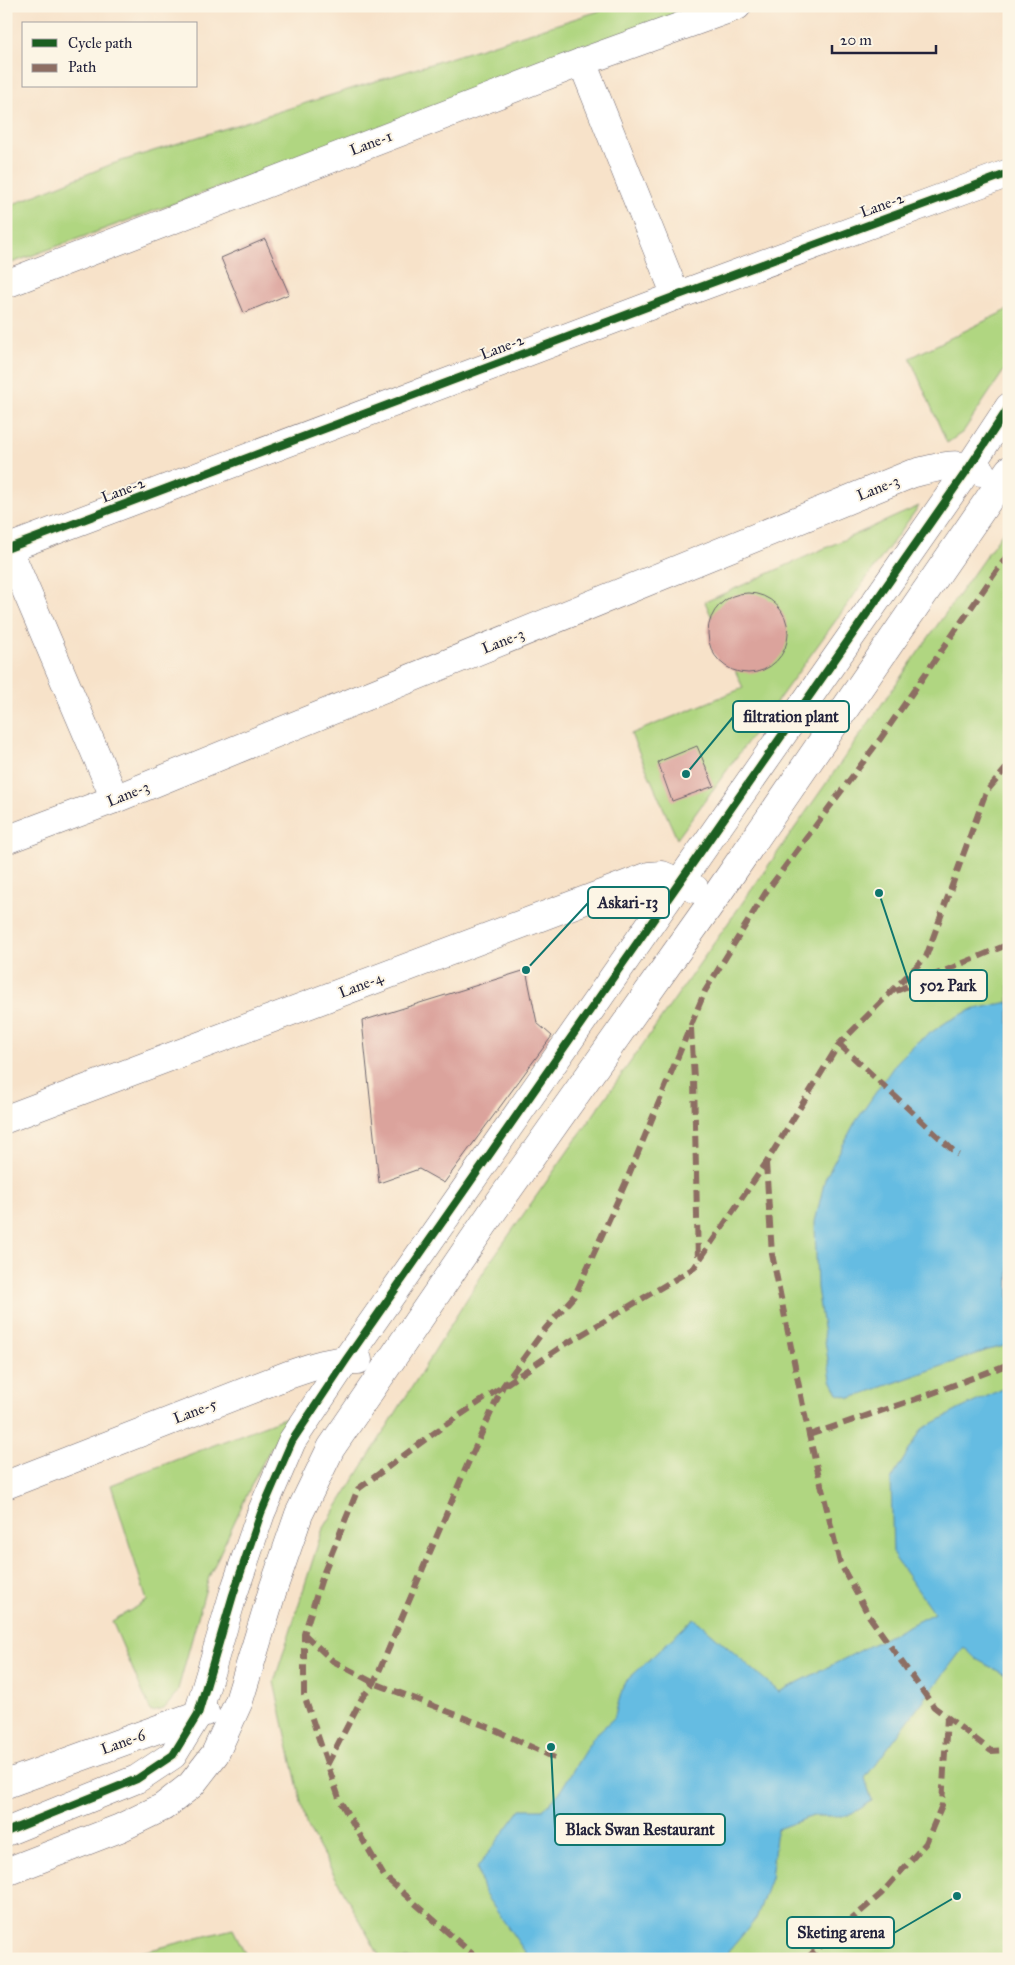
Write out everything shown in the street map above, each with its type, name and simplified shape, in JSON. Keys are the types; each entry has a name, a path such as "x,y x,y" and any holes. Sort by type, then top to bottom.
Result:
{"street":[{"name":"Lane-1","path":"6,284 582,62 737,6"},
{"path":"582,62 676,296"},
{"name":"Lane-2","path":"7,548 676,296 1009,173"},
{"path":"6,1832 138,1780 173,1755 198,1714 233,1595 261,1513 292,1441 346,1360 970,466 1009,407"},
{"name":"Lane-3","path":"6,840 115,799 911,474 946,466 970,466 1004,476"},
{"path":"6,1872 120,1828 162,1806 192,1785 215,1754 239,1701 273,1589 299,1514 331,1448 714,899 1004,476"},
{"path":"7,548 115,799"},
{"name":"Lane-4","path":"6,1119 649,876 662,875 679,881 714,899"},
{"name":"Lane-5","path":"6,1485 288,1375 322,1364 346,1360 390,1361"},
{"name":"Lane-6","path":"6,1784 198,1714 239,1701"}],"green space":[{"path":"615,6 714,6 6,265 6,207 112,164"},
{"path":"1009,309 1009,363 963,432 947,443 910,358"},
{"path":"919,506 677,839 631,734 743,688 705,602"},
{"path":"1009,523 1009,1959 381,1959 306,1824 274,1682 322,1531 490,1262"},
{"path":"289,1416 257,1473 209,1577 177,1693 164,1709 151,1712 112,1621 147,1601 111,1485"},
{"path":"233,1929 248,1959 115,1959"}],"water":[{"path":"1009,1002 1009,1345 988,1350 851,1398 838,1394 831,1380 817,1288 815,1222 825,1179 854,1124 896,1063 917,1042 948,1021 971,1010"},
{"path":"1009,1386 1009,1677 976,1659 964,1647 865,1778 872,1801 849,1816 813,1816 777,1829 771,1878 756,1919 722,1959 530,1959 484,1893 477,1868 521,1809 544,1809 559,1793 594,1736 614,1718 624,1683 694,1618 779,1692 934,1613 893,1555 891,1480 922,1429"}],"building":[{"path":"265,239 289,294 244,313 221,258"},
{"path":"740,593 756,593 777,604 788,625 788,641 777,662 756,673 740,673 726,667 714,655 708,641 708,625 714,611 726,599"},
{"path":"697,746 714,786 672,801 658,762"},
{"path":"526,970 537,1023 552,1036 444,1183 419,1169 379,1183 362,1021"}],"marked path":[{"path":"327,1765 362,1698 374,1683 503,1386 545,1329 575,1295 625,1184 705,991 766,892 881,738 1009,553"},
{"path":"478,1959 384,1876 340,1801 304,1695 304,1634 324,1572 358,1489 441,1428 564,1345 694,1268 766,1163 839,1044 926,957 986,792 1009,765"},
{"path":"896,991 1009,944"},
{"path":"691,1028 698,1262"},
{"path":"839,1044 958,1155"},
{"path":"766,1163 772,1254 809,1435 840,1563 869,1616 934,1707 991,1751 1009,1750"},
{"path":"809,1435 925,1396 1009,1364"},
{"path":"304,1634 333,1661 374,1683 491,1728 557,1759"},
{"path":"806,1959 881,1894 926,1843 942,1805 947,1717"}],"cycle path":[{"path":"6,549 676,296 1009,173"},
{"path":"6,1832 137,1779 173,1755 198,1714 233,1595 261,1513 292,1441 346,1360 970,466 1009,407"}],"place":[{"name":"filtration plant","path":"686,774"},
{"name":"502 Park","path":"879,893"},
{"name":"Askari-13","path":"526,970"},
{"name":"Black Swan Restaurant","path":"551,1747"},
{"name":"Sketing arena","path":"957,1896"}]}
